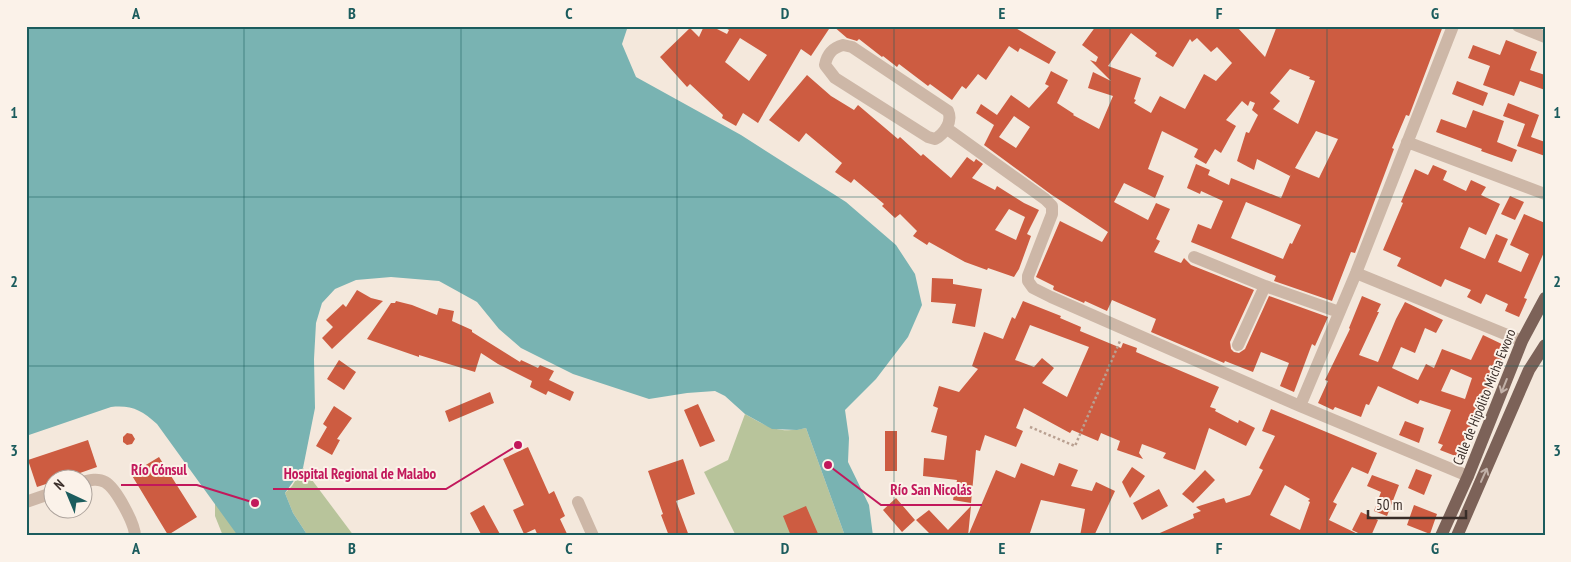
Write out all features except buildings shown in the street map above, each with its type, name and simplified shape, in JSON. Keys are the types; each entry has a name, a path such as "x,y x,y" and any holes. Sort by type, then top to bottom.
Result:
{"main road":[{"name":"Calle de Hipólito Micha Eworo","path":"1441,536 1468,476 1522,341 1545,298"},
{"name":"Calle de Hipólito Micha Eworo","path":"1458,536 1529,370 1545,345"}],"street":[{"path":"1300,406 1356,273 1453,26"},
{"path":"1518,26 1545,37"},
{"path":"843,45 852,47 948,111 950,120 946,128 943,134 935,139 928,137 835,78 825,65 826,58 836,47 843,45"},
{"path":"946,128 1052,206 1052,214 1028,276 1030,285 1051,297 1125,330 1468,476"},
{"path":"1407,142 1545,194"},
{"path":"1194,257 1265,286 1339,312"},
{"path":"1356,273 1522,341"},
{"path":"1238,345 1265,286"},
{"path":"92,480 104,481 110,486 134,526 135,536"},
{"path":"26,502 42,496"},
{"path":"578,502 593,536"}],"path":[{"path":"1030,427 1075,446 1125,330"}],"green space":[{"path":"745,414 760,423 780,430 806,428 845,536 736,536 704,472 728,460"},
{"path":"303,468 354,536 308,536 293,513 285,493 292,486"},
{"path":"215,503 242,536 223,536 215,516"}],"water":[{"path":"26,26 628,26 622,44 636,77 741,135 846,202 896,245 915,274 922,305 908,337 876,379 845,410 849,438 848,462 869,505 873,536 845,536 806,428 797,430 772,429 745,414 725,396 715,391 649,399 573,374 521,348 499,329 477,302 439,281 391,277 356,280 335,289 322,303 316,323 314,359 315,408 303,468 285,493 293,513 308,536 238,536 157,424 136,409 111,407 26,436"}],"place":[{"name":"Hospital Regional de Malabo","path":"518,445"},
{"name":"Río San Nicolás","path":"828,465"},
{"name":"Río Cónsul","path":"255,503"}]}
